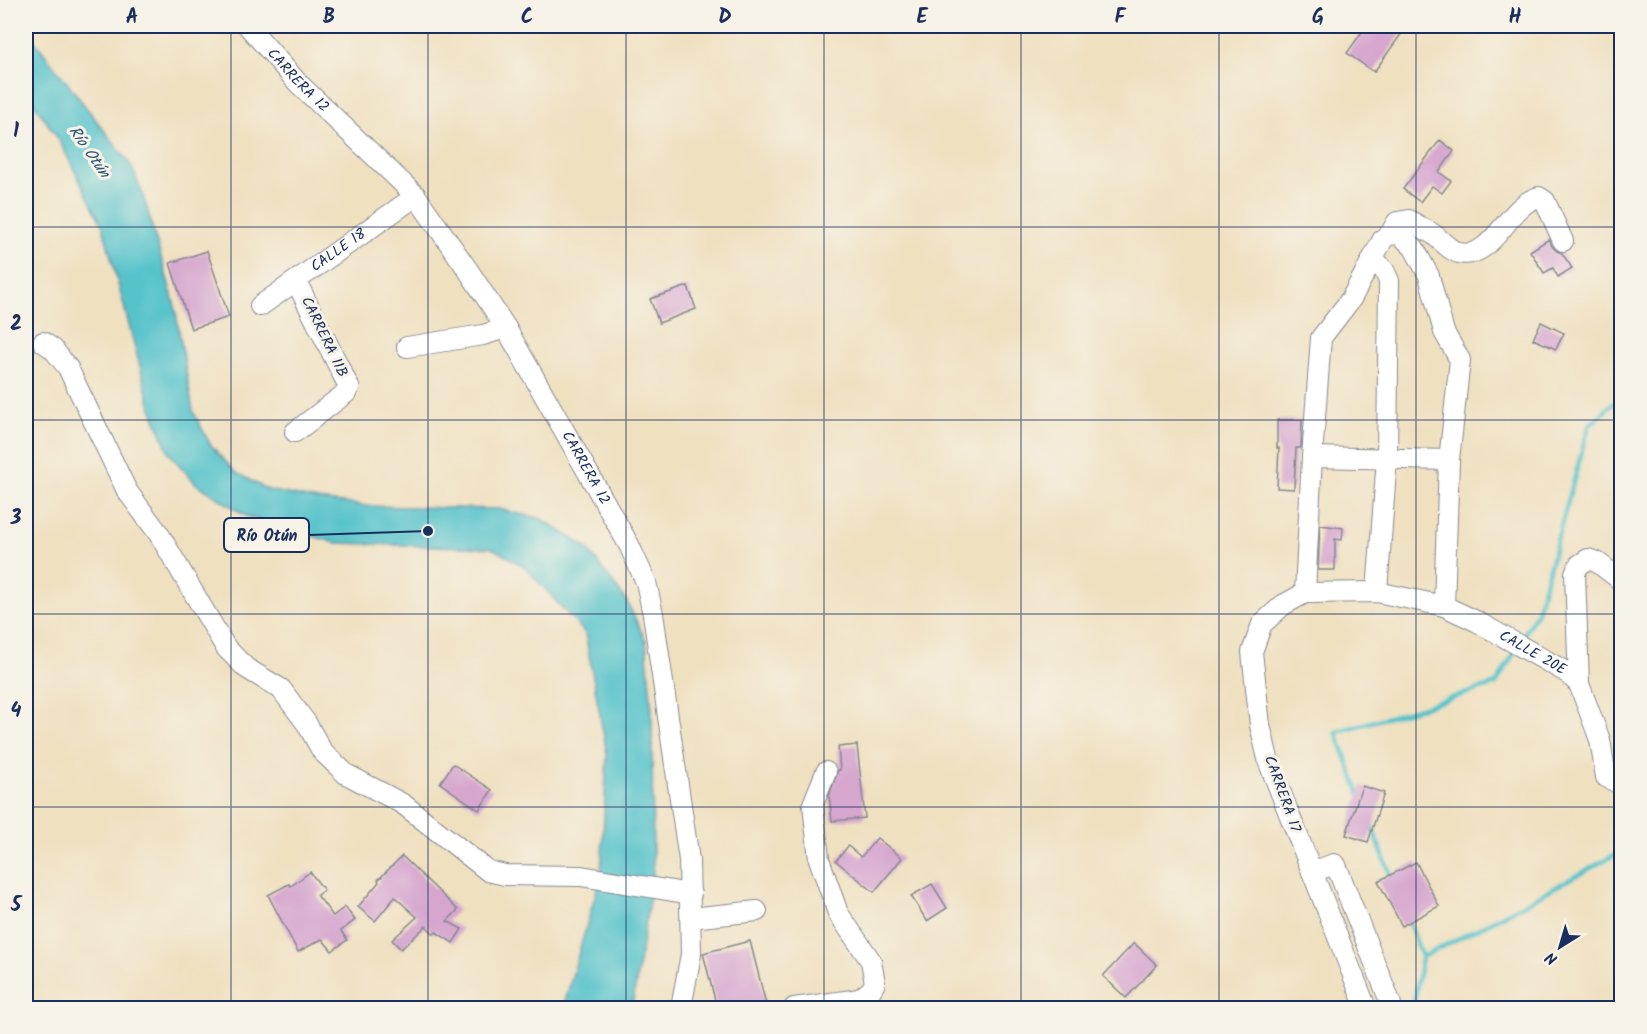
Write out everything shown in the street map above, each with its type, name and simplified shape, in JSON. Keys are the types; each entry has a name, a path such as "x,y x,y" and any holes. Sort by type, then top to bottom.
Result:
{"street":[{"name":"CARRERA 12","path":"248,26 298,83 416,196 506,328 629,545 646,582 653,614 689,860 691,954 682,1008"},
{"name":"CALLE 18","path":"260,306 416,196"},
{"path":"1305,592 1321,338 1351,299 1383,239 1390,234 1397,222 1409,220 1458,253 1471,252 1488,245 1508,219 1532,199 1539,197 1545,201 1563,241"},
{"path":"1390,234 1401,235 1414,248 1429,276 1444,332 1460,360 1449,460 1444,606"},
{"path":"1373,258 1384,270 1389,281 1387,458 1377,592"},
{"name":"CARRERA 11B","path":"295,432 346,393 349,387 296,281"},
{"path":"408,347 483,335 506,328"},
{"path":"43,342 68,368 127,491 159,534 226,648 246,668 281,689 307,724 322,751 346,774 404,804 488,871 505,875 581,876 690,894"},
{"path":"1312,457 1449,460"},
{"path":"1579,684 1575,573 1579,565 1587,559 1597,562 1622,581"},
{"name":"CALLE 20E","path":"1305,592 1377,592 1444,606 1497,632 1566,672 1579,684 1600,740 1606,777 1622,785"},
{"name":"CARRERA 17","path":"1305,592 1283,604 1262,624 1252,652 1260,725 1269,763 1366,1008"},
{"path":"794,1008 860,999 871,990 875,983 871,961 838,913 819,859 813,804 826,772"},
{"path":"1312,872 1334,864 1336,866 1391,1004"},
{"path":"691,918 757,911"}],"water":[{"name":"Río Otún","path":"26,30 131,165 143,195 174,302 193,411 210,444 235,472 268,490 318,500 367,506 499,509 542,519 586,547 626,600 646,641 652,711 653,876 632,1008 563,1008 601,875 607,754 585,633 525,567 492,548 336,543 246,516 195,483 169,453 151,408 103,227 59,140 26,92"}],"building":[{"path":"1366,26 1407,26 1374,72 1347,53"},
{"path":"1440,140 1454,151 1439,172 1451,181 1442,193 1432,186 1420,202 1403,189"},
{"path":"1549,239 1552,246 1562,253 1572,268 1558,277 1553,268 1544,273 1530,251"},
{"path":"207,251 229,317 191,329 170,263"},
{"path":"688,286 696,309 659,323 650,299"},
{"path":"1541,322 1564,333 1556,349 1533,339"},
{"path":"1277,420 1302,420 1301,448 1296,448 1294,489 1277,488 1279,448 1277,448"},
{"path":"1320,525 1343,528 1342,540 1335,539 1335,570 1318,570"},
{"path":"857,745 865,818 832,821 829,796 838,770 840,770 838,747"},
{"path":"453,764 492,790 479,810 440,783"},
{"path":"1362,786 1384,793 1368,842 1346,835"},
{"path":"877,838 902,858 874,892 836,861 848,846 861,857"},
{"path":"402,856 458,910 447,921 462,929 453,943 436,932 434,934 426,926 401,949 392,940 417,917 395,897 375,921 358,907 379,882 378,880"},
{"path":"1416,862 1439,906 1402,926 1378,881"},
{"path":"310,872 324,890 317,895 333,916 345,907 355,920 341,931 347,940 332,951 322,939 298,952 268,895 289,884 291,886"},
{"path":"932,884 947,908 927,921 911,896"},
{"path":"750,941 766,1004 750,1008 717,1008 703,953"},
{"path":"1134,943 1157,965 1126,998 1103,976"}],"waterway":[{"path":"1521,640 1537,612 1589,426 1622,395"},
{"path":"1361,797 1336,732 1496,684 1516,650"},
{"path":"1371,825 1392,878"},
{"path":"1422,957 1622,851"},
{"path":"1407,917 1422,957 1413,1008"}],"place":[{"name":"Río Otún","path":"428,531"}]}
